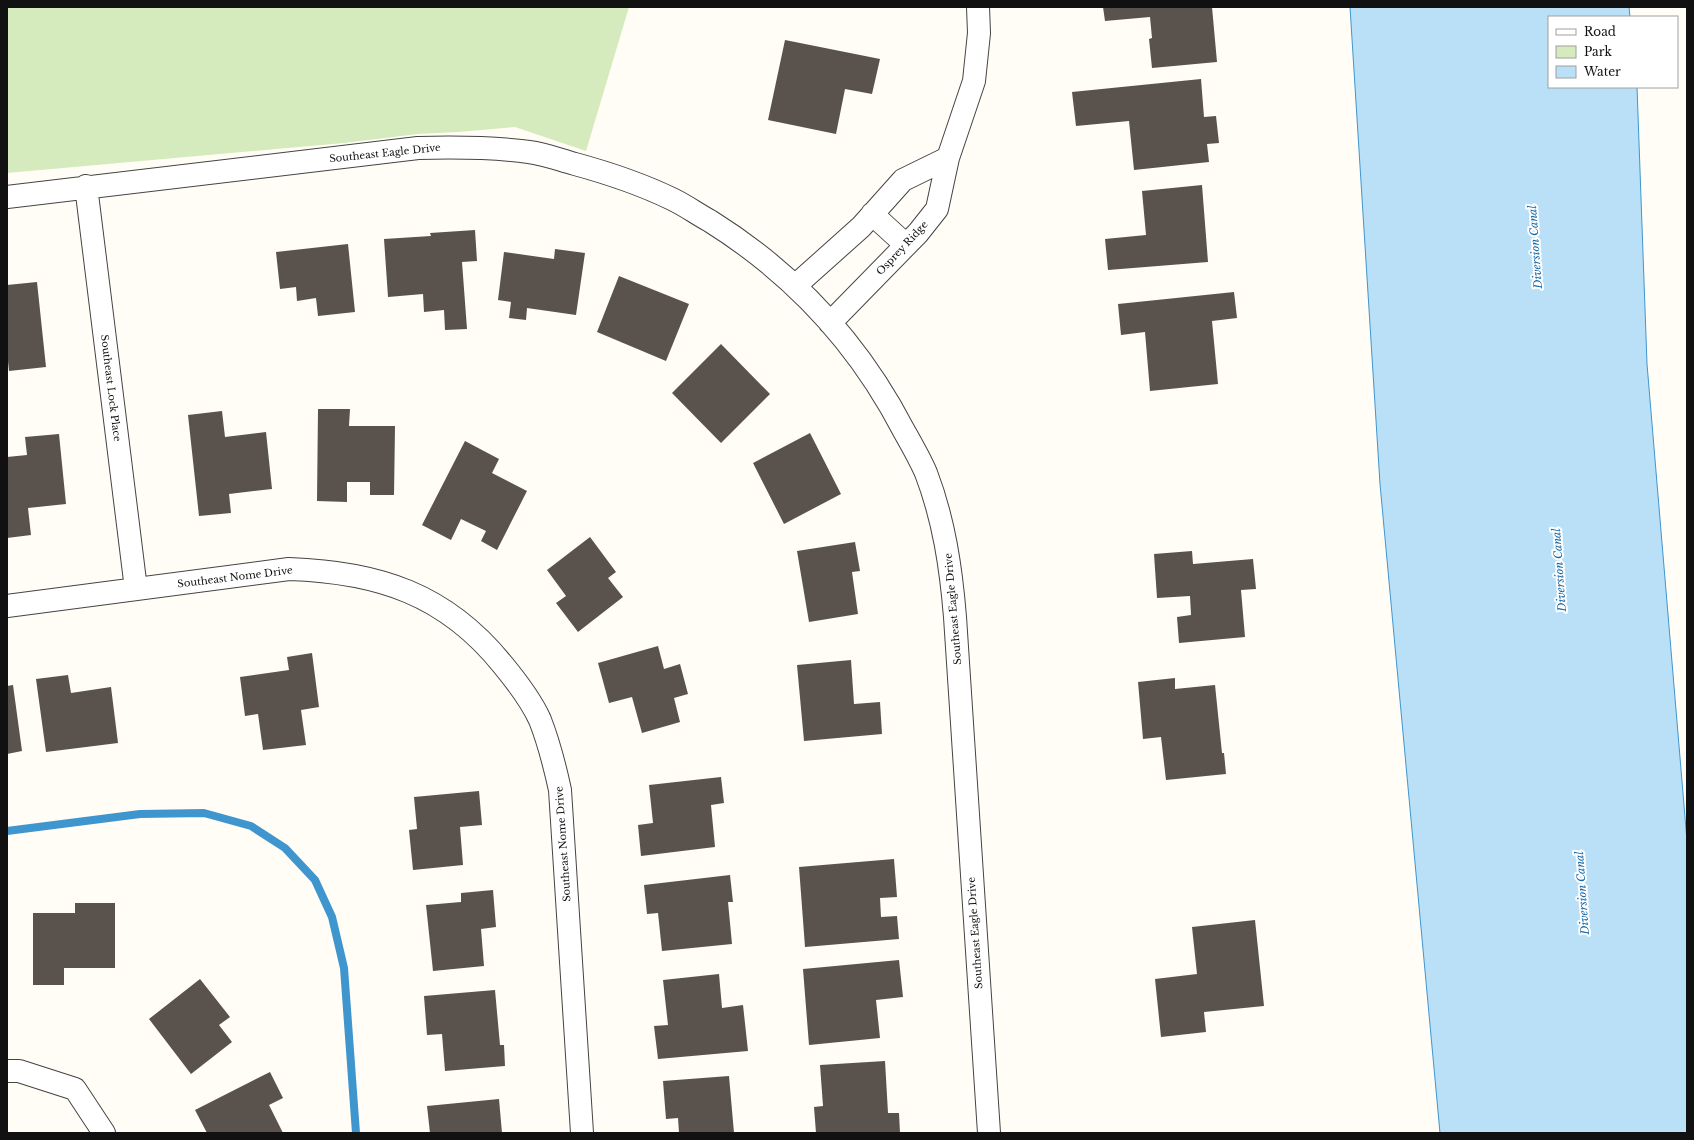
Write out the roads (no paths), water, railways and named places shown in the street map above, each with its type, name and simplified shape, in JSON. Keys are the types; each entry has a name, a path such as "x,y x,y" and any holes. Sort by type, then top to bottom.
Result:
{"street":[{"name":"Osprey Ridge","path":"830,323 906,245 937,209 948,158 974,81 979,33 978,7"},
{"name":"Southeast Eagle Drive","path":"7,197 86,186 418,148 472,146 531,152 615,175 674,200 725,231 775,267 795,286 861,358 894,412 926,472 942,525 951,570 989,1133"},
{"path":"795,286 861,227 903,180 948,158"},
{"name":"Southeast Lock Place","path":"86,186 136,589"},
{"path":"872,214 906,245"},
{"name":"Southeast Nome Drive","path":"7,606 289,569 326,570 365,577 409,590 436,604 462,622 497,657 520,686 540,719 552,754 560,790 582,1133"},
{"path":"7,1071 19,1071 75,1089 104,1133"}],"water":[{"name":"Diversion Canal","path":"1350,7 1629,7 1630,16 1548,16 1548,88 1637,88 1647,364 1687,841 1687,1133 1440,1133 1380,484"}],"waterway":[{"path":"7,831 140,814 204,813 251,826 285,848 315,880 332,917 344,968 356,1133"}]}
